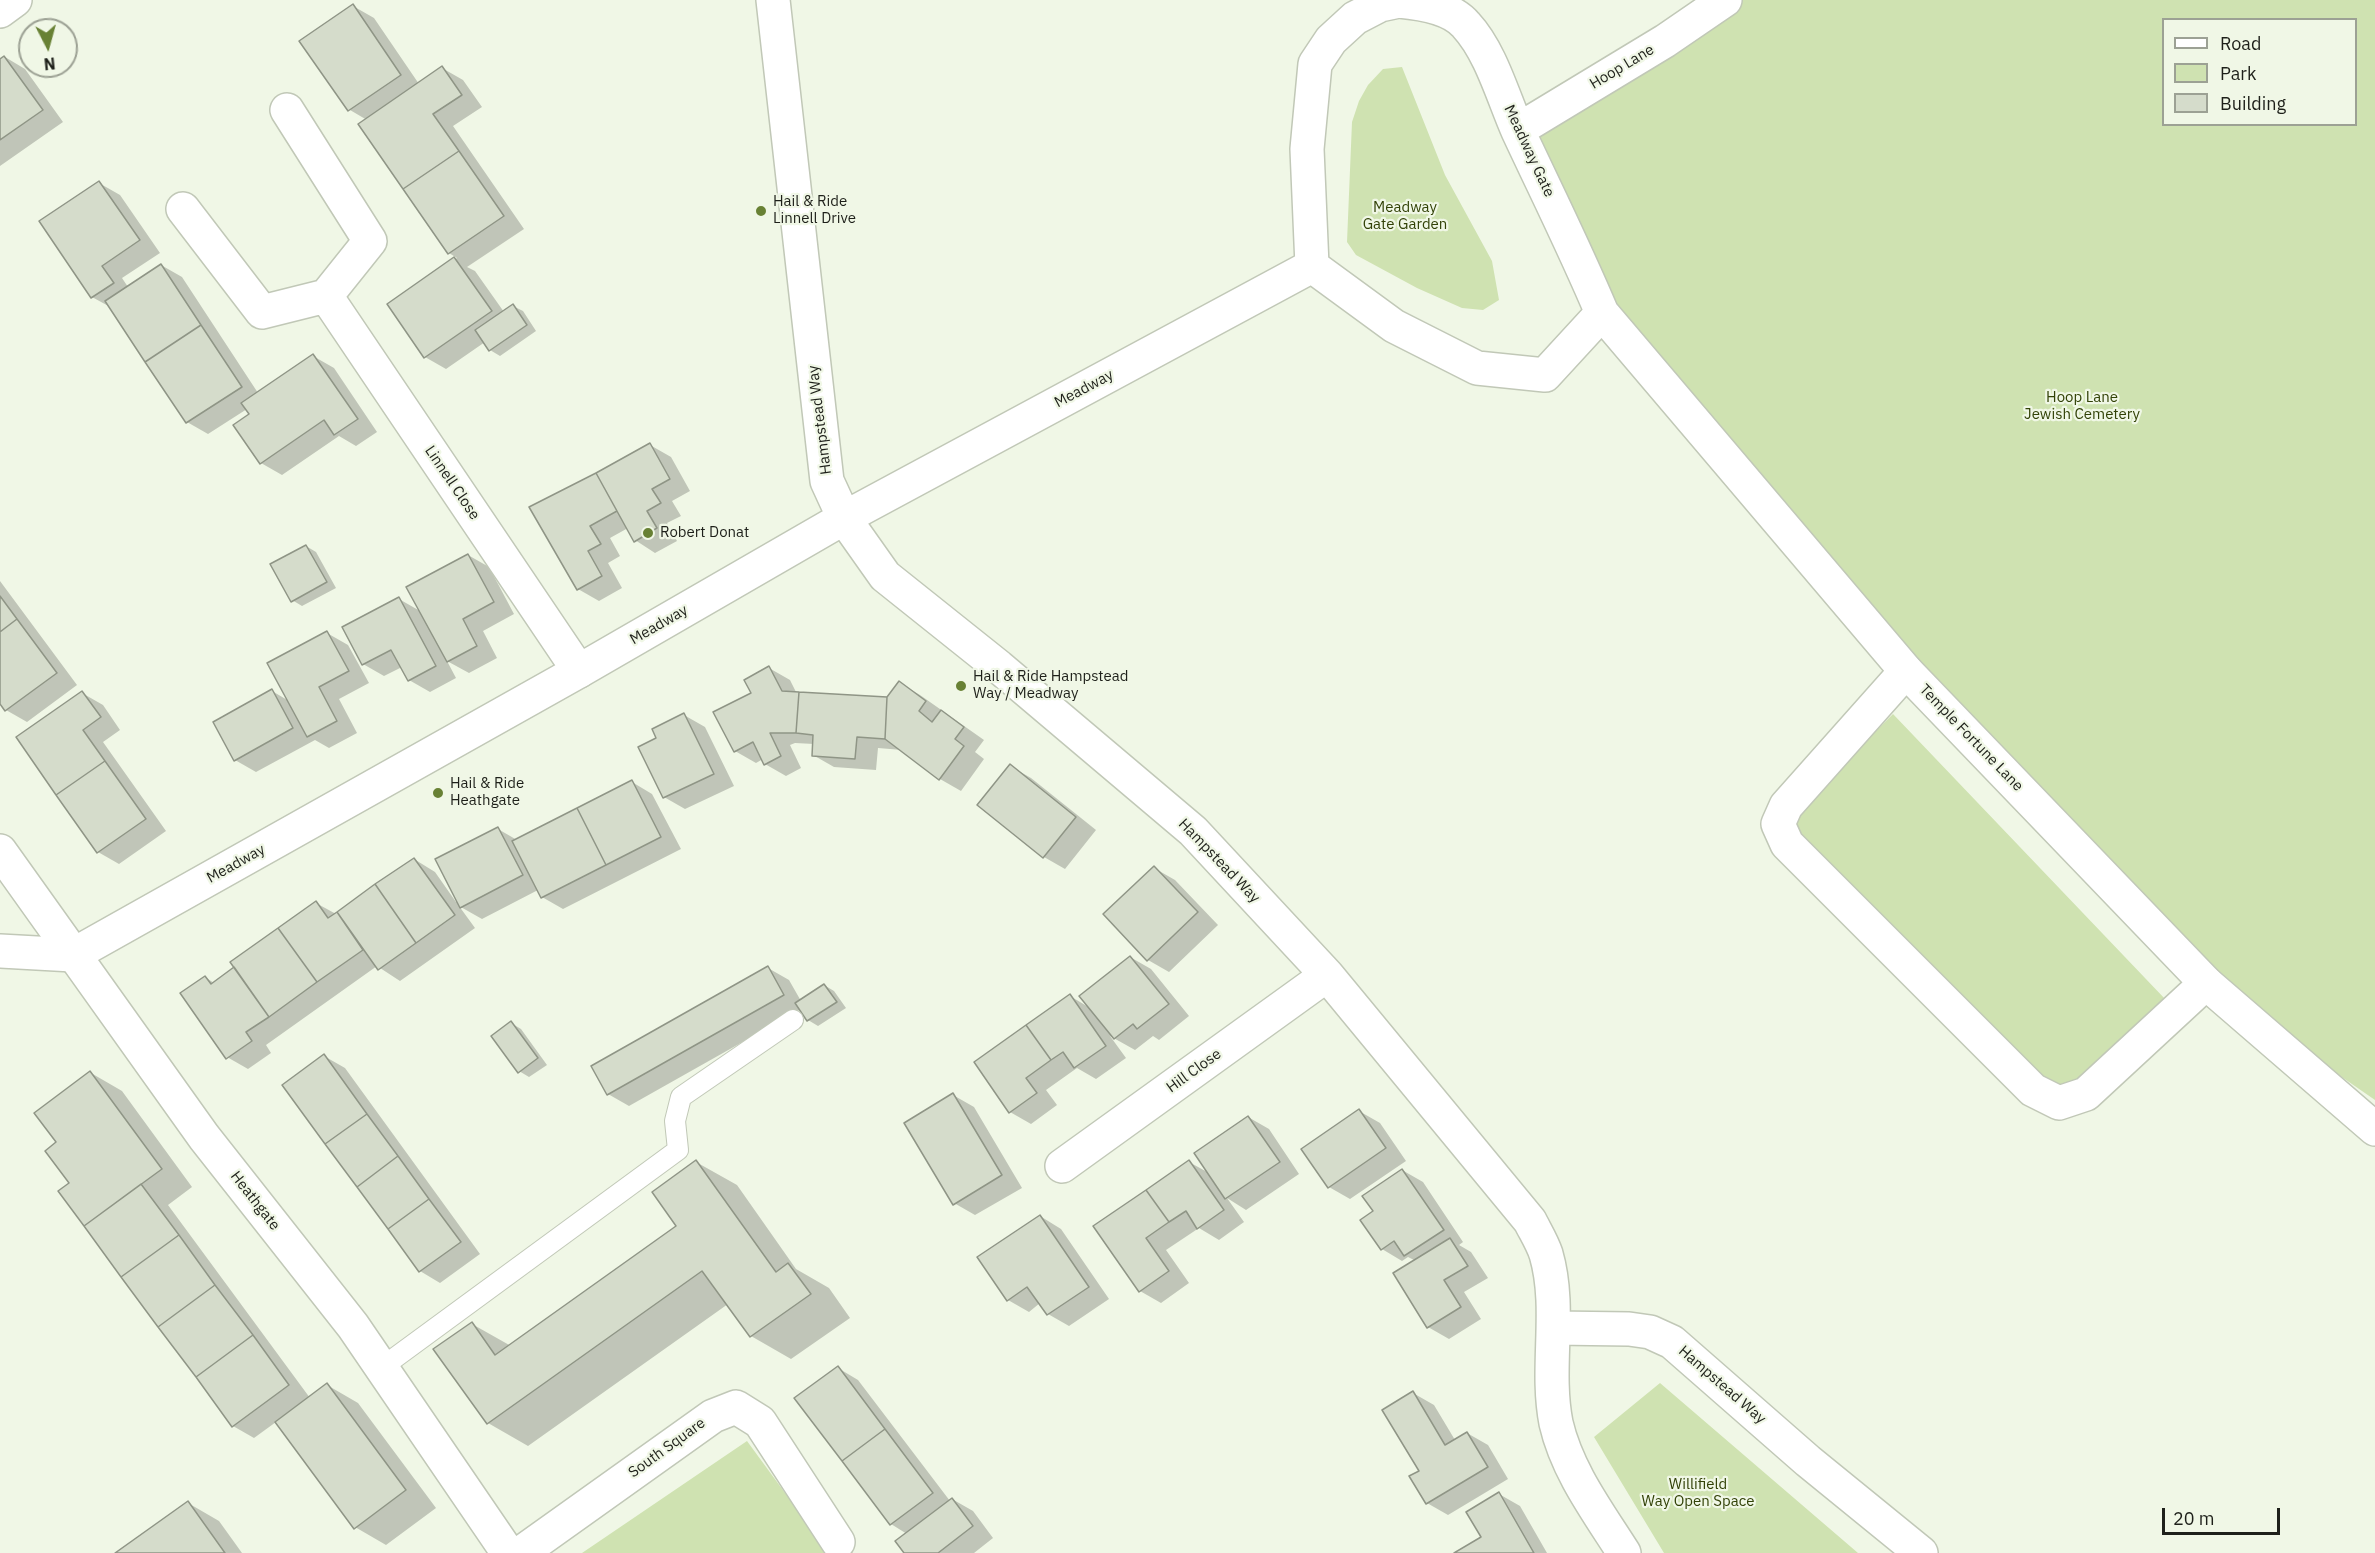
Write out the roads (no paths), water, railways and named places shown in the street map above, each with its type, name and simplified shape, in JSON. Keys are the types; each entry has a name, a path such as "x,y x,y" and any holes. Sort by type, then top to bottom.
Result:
{"street":[{"path":"0,10 15,0"},
{"name":"Hampstead Way","path":"773,0 827,481 844,518 885,576 999,667 1193,831 1327,975 1530,1221 1545,1252 1552,1285 1554,1328 1629,1329 1650,1332 1671,1342 1809,1461 1921,1553"},
{"name":"Hoop Lane","path":"1518,130 1665,41 1725,0"},
{"name":"Meadway Gate","path":"1312,266 1307,149 1315,64 1331,40 1355,18 1380,5 1399,1 1449,6 1480,43 1602,313"},
{"path":"183,209 262,312 326,296 370,241 287,110"},
{"path":"1312,266 1394,326 1478,368 1545,375 1602,313"},
{"name":"Meadway","path":"73,955 579,671 844,518 1312,266"},
{"name":"Linnell Close","path":"326,296 579,671"},
{"name":"Temple Fortune Lane","path":"1602,313 1906,671 2206,983 2375,1129"},
{"path":"1906,671 1786,806 1778,824 1787,844 2032,1090 2059,1103 2086,1094 2206,983"},
{"name":"Heathgate","path":"0,851 204,1137 352,1326 508,1553"},
{"path":"0,951 73,955"},
{"name":"Hill Close","path":"1062,1166 1327,975"},
{"path":"1554,1328 1553,1381 1556,1423 1574,1474 1624,1553"},
{"name":"South Square","path":"521,1553 713,1416 736,1407 760,1422 838,1542"}],"lane":[{"path":"381,1368 678,1150 675,1121 681,1097 793,1020"}],"place":[{"name":"Hail & Ride Linnell Drive","path":"761,211"},
{"name":"Robert Donat","path":"648,533"},
{"name":"Hail & Ride Hampstead Way / Meadway","path":"961,686"},
{"name":"Hail & Ride Heathgate","path":"438,793"}],"park label":[{"name":"Meadway Gate Garden","path":"1405,216"},
{"name":"Hoop Lane Jewish Cemetery","path":"2082,406"},
{"name":"Willifield Way Open Space","path":"1698,1494"}]}
